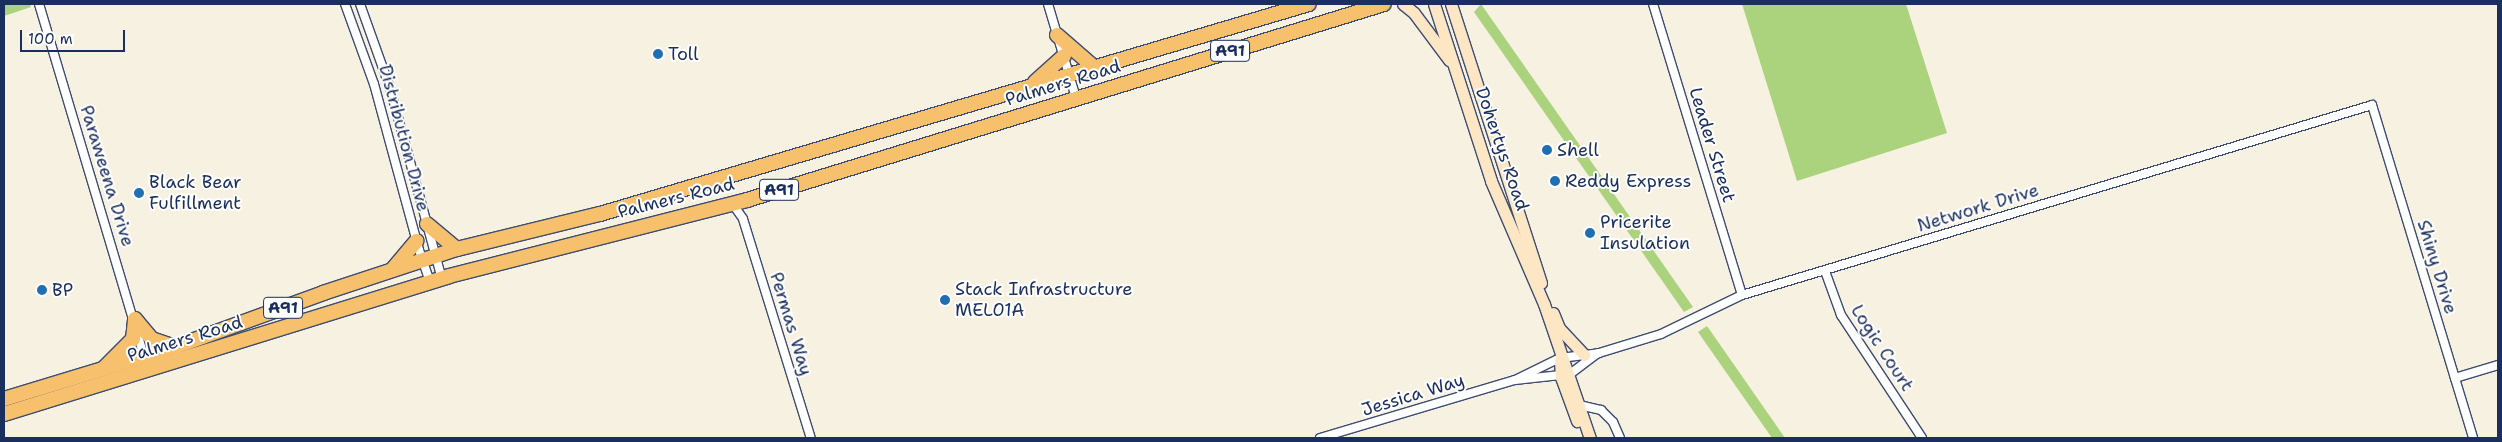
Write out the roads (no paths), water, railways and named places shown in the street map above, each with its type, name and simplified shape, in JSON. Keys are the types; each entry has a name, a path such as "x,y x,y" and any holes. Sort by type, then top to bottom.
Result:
{"highway":[{"name":"Palmers Road","path":"4,399 146,357 429,258 610,211 1309,4"},
{"name":"Palmers Road","path":"4,414 436,280 746,200 1384,4"},
{"path":"1058,35 1095,68"},
{"path":"1028,87 1064,56"},
{"path":"427,224 457,250"},
{"path":"392,270 416,241"},
{"path":"135,319 152,339 175,347"},
{"path":"102,370 134,339 135,319"}],"main road":[{"path":"1404,4 1414,13 1456,70"},
{"name":"Dohertys Road","path":"1434,4 1491,181 1544,304 1585,438"},
{"name":"Dohertys Road","path":"1451,4 1541,281 1544,304"},
{"path":"1455,16 1463,4"},
{"path":"1541,281 1559,328 1584,355"},
{"name":"Dohertys Road","path":"1565,375 1580,405 1590,438"}],"street":[{"name":"Paraweena Drive","path":"39,4 146,357"},
{"name":"Distribution Drive","path":"345,4 370,70 416,241 429,258 436,280"},
{"name":"Distribution Drive","path":"360,4 383,66 401,126 427,224 429,258 436,280"},
{"path":"1048,4 1076,98"},
{"name":"Leader Street","path":"1653,4 1742,295"},
{"path":"370,70 383,66"},
{"path":"379,104 394,101"},
{"name":"Network Drive","path":"1560,358 1598,353 1661,334 1742,295 2372,105"},
{"name":"Shiny Drive","path":"2372,105 2473,438"},
{"path":"386,130 401,126"},
{"name":"Permas Way","path":"743,219 746,200"},
{"name":"Permas Way","path":"732,203 743,219 811,438"},
{"name":"Logic Court","path":"1825,271 1841,315 1922,438"},
{"name":"Network Drive","path":"1565,375 1598,353"},
{"path":"142,372 146,357 158,367"},
{"name":"Jessica Way","path":"1320,438 1515,380 1560,358"},
{"path":"2455,378 2498,365"},
{"name":"Jessica Way","path":"1515,380 1565,375"},
{"path":"1580,405 1601,410 1613,422 1620,438"}],"place":[{"name":"Toll","path":"658,54"},
{"name":"Shell","path":"1547,150"},
{"name":"Reddy Express","path":"1555,181"},
{"name":"Black Bear Fulfillment","path":"139,193"},
{"name":"Pricerite Insulation","path":"1590,233"},
{"name":"BP","path":"42,290"},
{"name":"Stack Infrastructure MEL01A","path":"945,300"}]}
